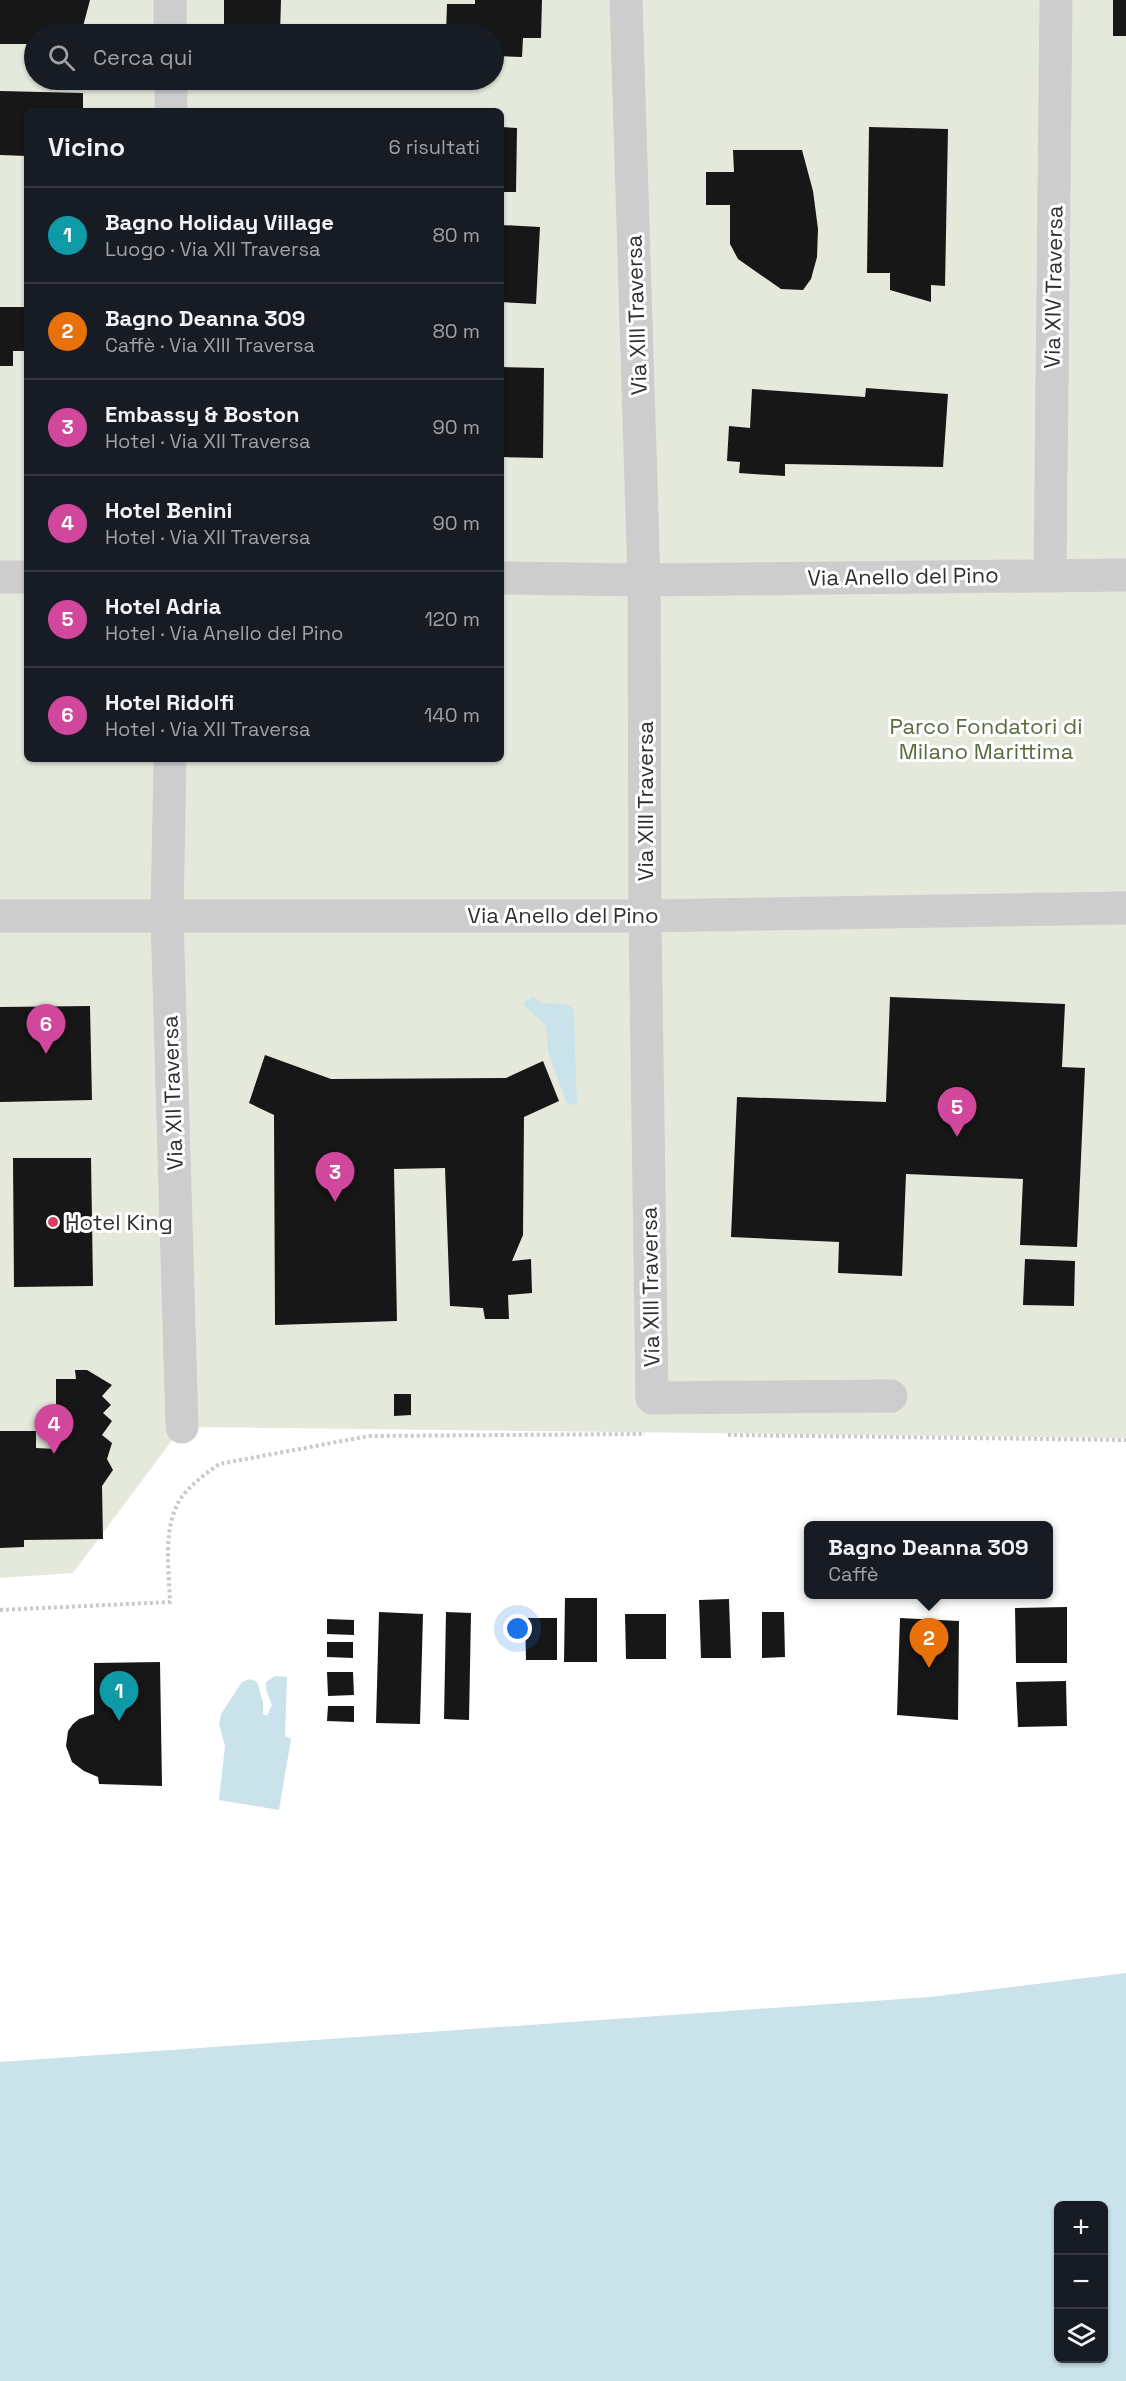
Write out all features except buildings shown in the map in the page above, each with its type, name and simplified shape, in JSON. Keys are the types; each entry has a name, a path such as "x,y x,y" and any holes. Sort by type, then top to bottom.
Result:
{"street":[{"path":"170,0 170,24"},
{"name":"Via XIII Traversa","path":"626,0 644,580 645,916 652,1398 891,1396"},
{"name":"Via XIV Traversa","path":"1050,575 1056,0"},
{"path":"171,90 171,108"},
{"name":"Via Anello del Pino","path":"504,578 644,580 1126,574"},
{"path":"0,577 24,577"},
{"name":"Via XII Traversa","path":"171,762 167,915 182,1427"},
{"name":"Via Anello del Pino","path":"0,916 645,916 1126,908"}],"path":[{"path":"0,1610 170,1602 169,1533 178,1502 201,1477 219,1464 369,1436 655,1434"},
{"path":"726,1435 1126,1440"}],"green space":[{"name":"Parco Fondatori di Milano Marittima","path":"0,0 1126,0 1126,1438 182,1427 73,1573 0,1578"}],"water":[{"path":"533,996 542,1003 567,1004 574,1010 577,1105 567,1104 548,1051 546,1025 524,1006 525,1002"},
{"path":"275,1676 287,1677 285,1736 291,1739 279,1810 219,1800 225,1746 219,1724 221,1714 242,1682 250,1679 257,1682 263,1702 263,1714 267,1716 272,1705 266,1682"},
{"path":"1126,1973 1126,2381 0,2381 0,2062 930,1997"}],"place":[{"name":"Hotel Ridolfi","path":"46,1054"},
{"name":"Hotel Adria","path":"957,1137"},
{"name":"Embassy & Boston","path":"335,1202"},
{"name":"Hotel King","path":"53,1222"},
{"name":"Hotel Benini","path":"54,1454"},
{"name":"Bagno Deanna 309","path":"929,1668"},
{"name":"Bagno Holiday Village","path":"119,1721"}]}
